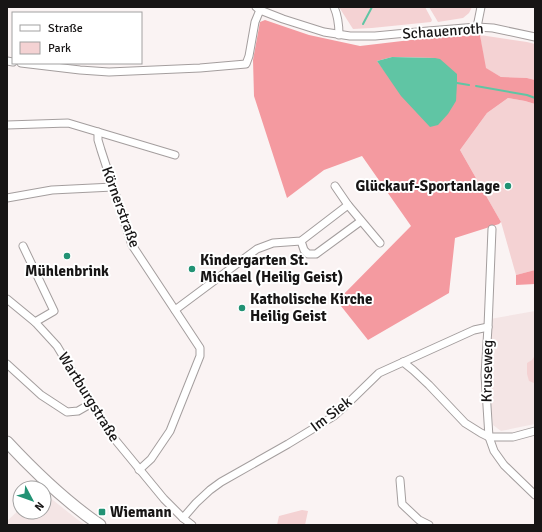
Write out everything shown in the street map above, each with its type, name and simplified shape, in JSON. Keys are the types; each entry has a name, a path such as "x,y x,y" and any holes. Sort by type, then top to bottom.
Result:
{"main road":[{"path":"7,442 49,484 100,525"}],"street":[{"path":"334,7 339,25 339,35"},
{"path":"477,27 480,7"},
{"path":"30,64 109,72 200,68 246,64 249,56 258,8"},
{"name":"Schauenroth","path":"258,8 282,19 339,35 375,36 477,27 493,28 535,37"},
{"path":"7,125 68,123 175,155"},
{"name":"Körnerstraße","path":"98,132 98,140 101,150 132,245 200,348 200,356 170,431 151,460 139,470"},
{"path":"335,186 348,205 380,243"},
{"path":"7,198 52,190 113,187"},
{"path":"175,310 257,248 273,243 301,241 348,205"},
{"path":"301,241 304,250 308,254 316,254 361,221"},
{"name":"Kruseweg","path":"492,229 485,375 489,437 494,451 504,465 535,495"},
{"path":"23,246 54,311 35,322"},
{"name":"Wartburgstraße","path":"7,299 35,322 57,346 108,431 164,499 192,525"},
{"name":"Im Siek","path":"183,518 196,503 221,482 334,416 379,373 474,330 488,327"},
{"path":"403,362 429,385 465,423 481,433 489,437 513,437 535,431"},
{"path":"7,364 41,395 67,412 78,411 92,403"},
{"path":"400,480 402,504 419,520 429,525"}],"shaded area":[{"path":"265,20 309,35 360,46 436,37 480,35 486,68 501,77 527,78 535,80 535,104 508,98 487,113 460,150 501,222 499,224 455,238 449,293 368,340 337,301 411,226 362,156 324,170 287,198 254,96 253,60 260,22","holes":["392,57 435,58 392,81 377,61"]},
{"path":"392,57 440,59 457,74 456,101 448,114 438,125 430,127 401,96 377,61"},
{"path":"535,270 535,284 516,285 516,275"},
{"path":"535,311 535,424 501,431 493,425 489,384 490,319"},
{"path":"52,499 85,525 7,525 7,521 12,516 12,520 52,520"}],"green space":[{"path":"339,7 425,7 432,20 431,22 353,29"},
{"path":"429,7 472,7 469,13 463,18 438,22"},
{"path":"480,35 535,44 535,80 527,78 501,77 485,68"},
{"name":"Glückauf-Sportanlage","path":"508,98 535,104 535,270 516,275 501,222 460,150 487,113"},
{"path":"534,357 535,383 529,381 527,374 527,363"},
{"path":"302,510 308,511 305,525 277,525 279,516"}],"waterway":[{"path":"363,24 372,7"},
{"path":"457,83 469,85"},
{"path":"476,86 527,95 535,98"}],"place":[{"name":"Glückauf-Sportanlage","path":"508,186"},
{"name":"Mühlenbrink","path":"67,256"},
{"name":"Kindergarten St. Michael (Heilig Geist)","path":"192,269"},
{"name":"Katholische Kirche Heilig Geist","path":"242,308"},
{"name":"Wiemann","path":"102,512"}]}
